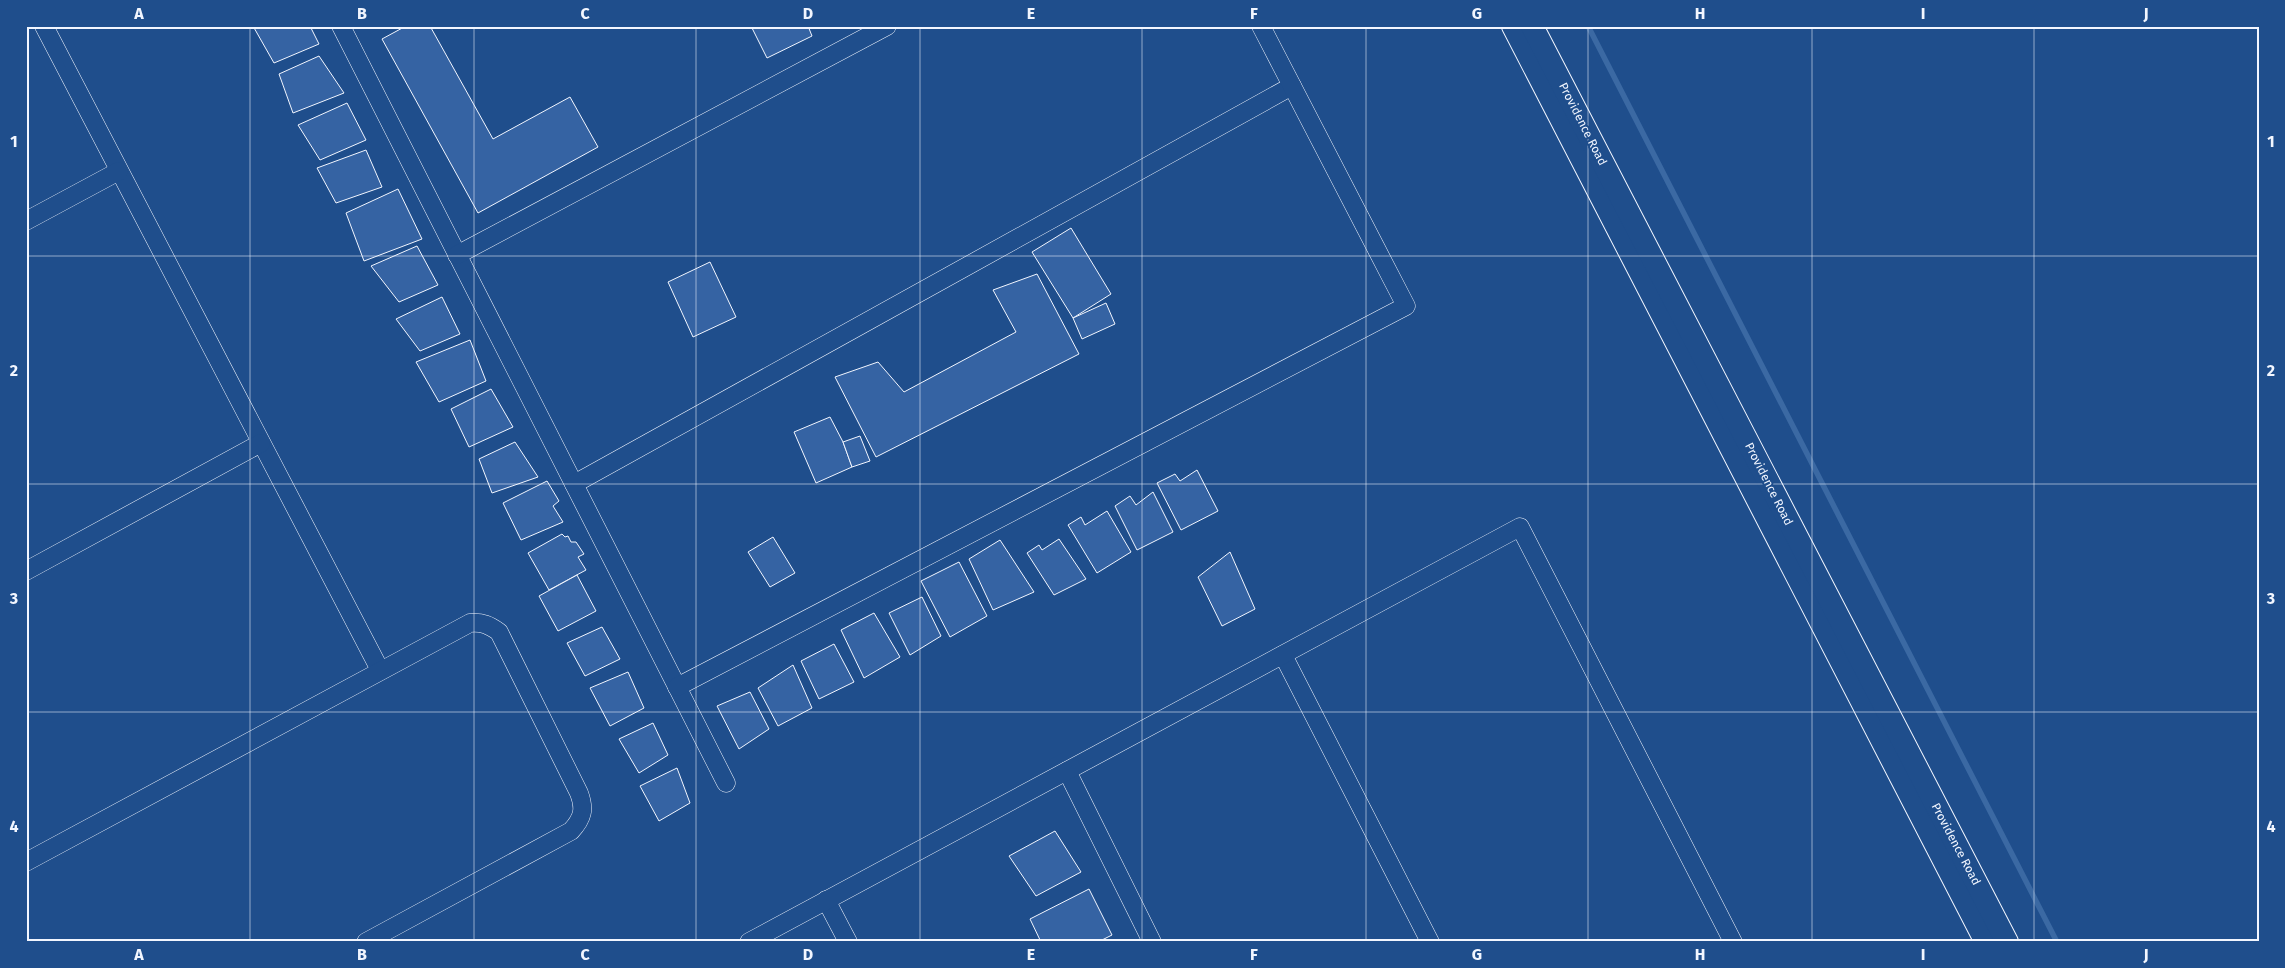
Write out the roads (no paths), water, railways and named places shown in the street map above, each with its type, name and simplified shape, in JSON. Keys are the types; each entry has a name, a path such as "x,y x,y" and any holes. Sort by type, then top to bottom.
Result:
{"street":[{"path":"44,26 380,670"},
{"path":"458,255 887,26"},
{"path":"677,687 1406,306 1261,26"},
{"name":"Providence Road","path":"1513,26 1986,942"},
{"name":"Providence Road","path":"1532,26 2007,942"},
{"path":"343,27 726,783"},
{"path":"574,484 1292,86"},
{"path":"26,221 119,171"},
{"path":"26,571 261,443"},
{"path":"749,942 1520,527 1733,942"},
{"path":"26,862 470,623 489,624 499,632 579,793 584,806 582,815 571,831 366,942"},
{"path":"1282,655 1430,942"},
{"path":"1067,771 1152,942"},
{"path":"826,900 848,942"}],"waterway":[{"path":"1588,26 2057,942"}]}
